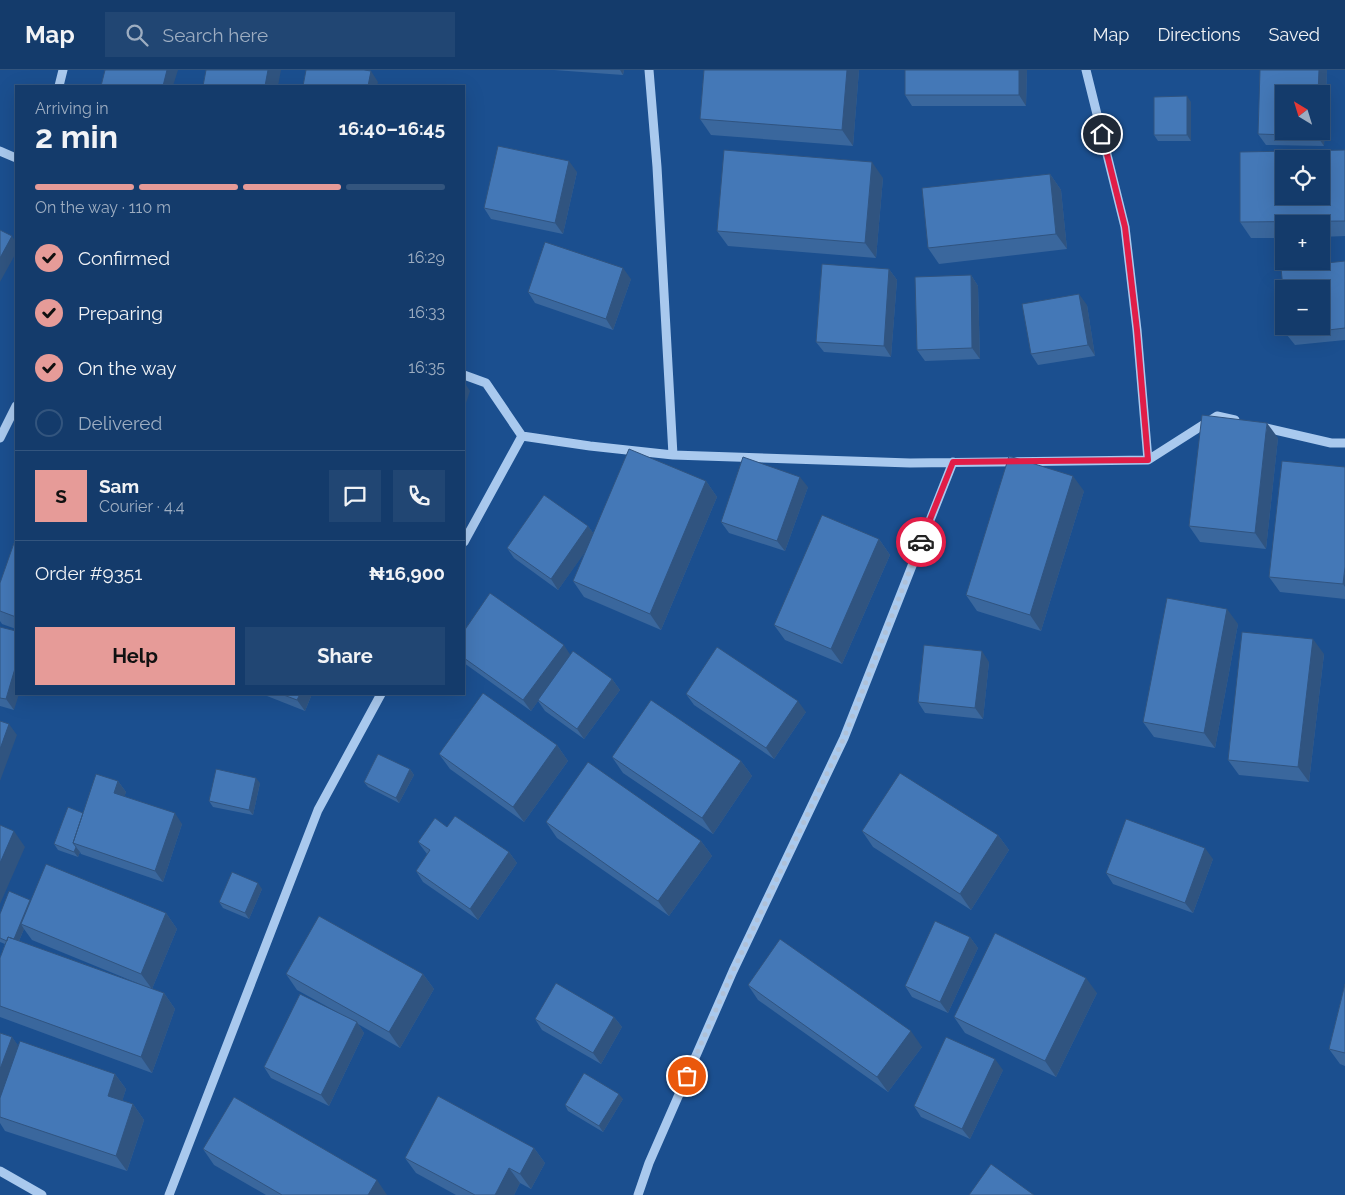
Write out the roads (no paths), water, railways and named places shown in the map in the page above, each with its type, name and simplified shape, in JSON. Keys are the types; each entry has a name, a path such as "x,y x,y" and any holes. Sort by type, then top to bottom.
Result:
{"street":[{"path":"60,85 63,70"},
{"path":"648,70 657,166 673,455"},
{"path":"1086,70 1125,227 1137,330 1148,460"},
{"path":"0,151 15,158"},
{"path":"465,375 486,383 522,436 673,455 900,462 1148,460 1217,416 1331,443 1345,443"},
{"path":"0,438 15,408"},
{"path":"465,540 522,436"},
{"path":"638,1195 649,1163 733,971 844,738 953,462"},
{"path":"169,1195 318,810 380,695"},
{"path":"0,1172 42,1195"}]}
